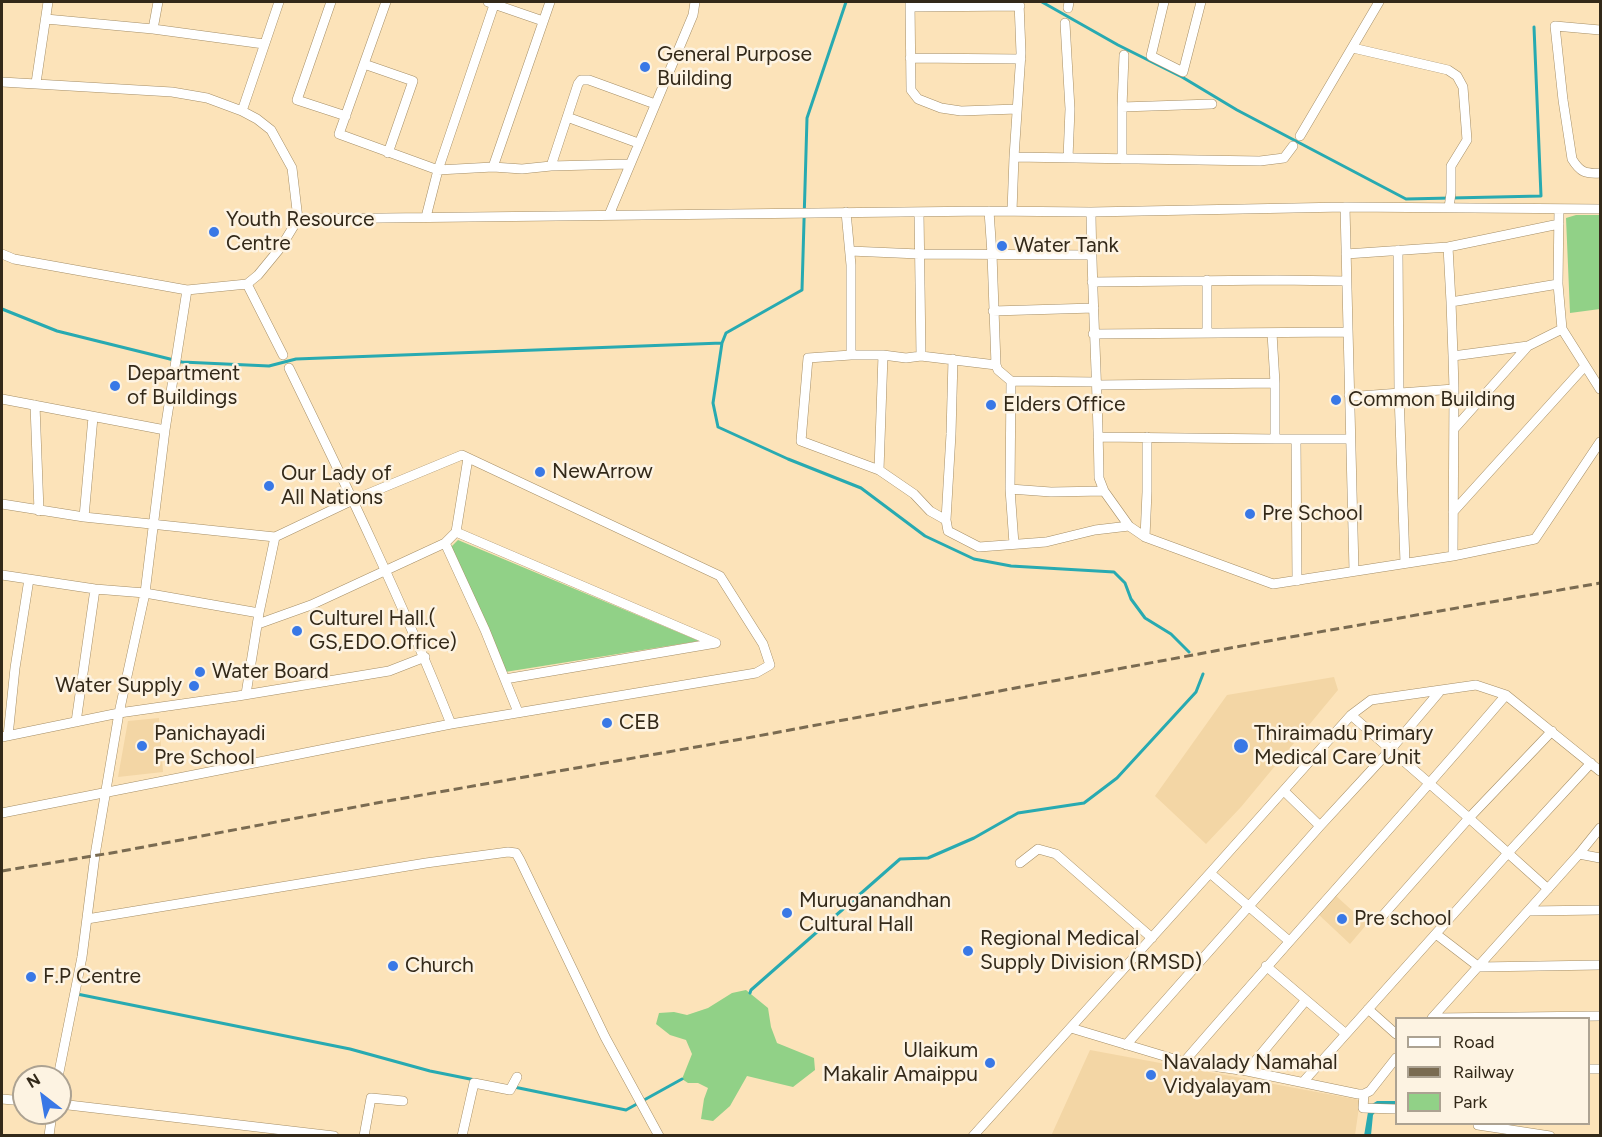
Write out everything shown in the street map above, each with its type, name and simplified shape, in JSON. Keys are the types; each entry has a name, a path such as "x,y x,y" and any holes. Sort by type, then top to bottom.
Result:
{"street":[{"path":"36,83 48,2"},
{"path":"153,28 158,2"},
{"path":"242,111 279,2"},
{"path":"331,2 297,100 346,116"},
{"path":"386,2 339,134 438,170 629,164"},
{"path":"426,217 438,170 492,2 543,21"},
{"path":"493,167 550,2"},
{"path":"609,215 693,15 694,2"},
{"path":"1164,2 1151,56 1183,72 1201,2"},
{"path":"1300,136 1379,2"},
{"path":"1012,211 1021,59 1020,4 910,4 911,90 918,99 940,108 961,111 1017,109"},
{"path":"46,19 153,28 264,44"},
{"path":"1065,23 1070,108 1068,158"},
{"path":"1600,30 1555,27 1572,159 1577,167 1588,174 1600,173"},
{"path":"1353,48 1448,70 1457,76 1463,87 1467,141 1451,166 1450,201"},
{"path":"1122,159 1124,55"},
{"path":"910,58 1021,59"},
{"path":"364,64 413,81 388,153"},
{"path":"551,166 581,80 589,80 655,104"},
{"path":"2,82 172,92 207,98 242,111 271,130 292,168 298,219 281,247 258,275 247,284 187,290 14,259 2,254"},
{"path":"1122,107 1212,104"},
{"path":"567,117 638,143"},
{"path":"1014,157 1260,161 1284,158 1293,146"},
{"path":"298,219 846,212 1091,212 1345,207 1450,201 1559,209 1600,209"},
{"path":"1345,207 1354,572"},
{"path":"1559,209 1558,284 1562,329 1600,389"},
{"path":"989,211 996,365 998,370 1011,381 1096,384 1275,382"},
{"path":"846,212 851,265 851,355"},
{"path":"919,212 921,356"},
{"path":"1091,212 1099,478 1104,491 1129,526 1145,537 1273,584 1453,556 1535,539 1600,442"},
{"path":"1346,254 1448,247 1558,224"},
{"path":"1448,247 1454,389 1453,556"},
{"path":"1398,250 1399,393 1405,563"},
{"path":"850,251 919,254 1092,255"},
{"path":"1207,280 1207,333"},
{"path":"1092,282 1346,281"},
{"path":"247,284 283,355"},
{"path":"1451,302 1558,284"},
{"path":"60,1065 82,957 119,713 145,593 165,430 187,290"},
{"path":"993,312 1094,308"},
{"path":"1453,356 1528,346 1562,329"},
{"path":"1094,334 1348,332"},
{"path":"1272,333 1275,439"},
{"path":"1454,429 1528,346"},
{"path":"946,520 930,511 914,494 879,470 801,441 808,358 851,355 906,358 921,356 996,365"},
{"path":"879,470 883,355"},
{"path":"953,359 946,520 948,531 979,547 1046,542 1095,530 1129,526"},
{"path":"1453,512 1585,366"},
{"path":"290,368 425,657 451,724"},
{"path":"1011,381 1010,489 1014,544"},
{"path":"1349,395 1454,389"},
{"path":"2,399 165,430"},
{"path":"35,405 39,511"},
{"path":"84,516 93,417"},
{"path":"1098,437 1350,439"},
{"path":"1145,537 1148,492 1147,437"},
{"path":"1296,439 1296,580"},
{"path":"2,504 39,511 154,525 275,537 353,500 462,455 720,576 763,644 770,665 756,673 451,724 2,813"},
{"path":"258,624 311,605 445,543 456,532 468,458"},
{"path":"1010,489 1051,492 1104,491"},
{"path":"456,532 716,643 505,679"},
{"path":"246,694 259,613 275,537"},
{"path":"445,543 485,630 518,712"},
{"path":"2,575 95,589 145,593 259,613"},
{"path":"29,579 5,736 119,713 389,671 425,657"},
{"path":"76,722 95,589"},
{"path":"973,1136 1351,715 1371,700 1476,685 1506,695 1600,771"},
{"path":"1126,1045 1441,690"},
{"path":"1184,1062 1506,695"},
{"path":"1351,715 1548,889"},
{"path":"1378,921 1469,818 1552,731"},
{"path":"1303,1082 1591,763"},
{"path":"1284,791 1320,826"},
{"path":"1435,1017 1580,854 1600,828"},
{"path":"1020,863 1038,849 1056,854 1152,938"},
{"path":"87,919 426,862 516,853 605,1037 659,1136"},
{"path":"1580,854 1600,858"},
{"path":"1210,873 1289,941"},
{"path":"1529,911 1600,910"},
{"path":"1436,934 1479,967 1600,965"},
{"path":"1266,966 1346,1034"},
{"path":"1247,1071 1306,1000"},
{"path":"1368,1009 1395,1033"},
{"path":"1517,1017 1600,1016"},
{"path":"1071,1028 1184,1062 1247,1071 1364,1094 1370,1090 1395,1059"},
{"path":"1386,1069 1395,1069"},
{"path":"462,1136 474,1083 510,1090 517,1077"},
{"path":"1364,1094 1363,1108 1395,1109"},
{"path":"364,1136 371,1098 403,1101"},
{"path":"72,1105 334,1136"},
{"path":"1478,1125 1550,1136"}],"shaded area":[{"name":"Thiraimadu Primary Medical Care Unit","path":"1334,677 1338,690 1241,807 1206,844 1155,796 1227,695"},
{"name":"Panichayadi Pre School","path":"159,718 163,772 118,777 128,721"},
{"name":"Pre school","path":"1335,895 1367,924 1350,944 1318,914"},
{"name":"Navalady Namahal Vidyalayam","path":"1090,1050 1360,1100 1355,1135 1051,1136"}],"green space":[{"path":"1576,215 1600,215 1600,309 1570,313 1566,218"},
{"path":"458,540 699,641 505,672 450,548"},
{"path":"746,990 768,1008 771,1027 777,1043 814,1058 815,1070 793,1087 747,1076 730,1106 713,1121 701,1119 708,1088 698,1083 688,1083 682,1079 692,1054 686,1040 670,1035 656,1024 659,1013 674,1012 687,1015 708,1008 732,993"}],"water":[{"path":"1377,1101 1395,1101 1395,1108 1380,1107 1373,1115 1371,1135 1364,1136 1369,1106"}],"waterway":[{"path":"722,343 726,333 802,290 807,118 846,2"},
{"path":"1042,2 1118,45 1182,77 1237,110 1406,199 1541,196 1534,27"},
{"path":"2,309 57,331 182,362 269,366 296,359 722,343 713,403 718,427 788,459 861,488 925,536 974,559 1011,566 1114,572 1125,583 1131,599 1145,618 1171,634 1189,652"},
{"path":"750,993 900,859 928,858 974,838 1018,813 1084,803 1117,778 1196,692 1203,674"},
{"path":"77,994 350,1049 430,1071 475,1080"},
{"path":"514,1087 626,1110 682,1079"}],"railway":[{"path":"2,871 736,740 1279,639 1600,583"}],"place":[{"name":"General Purpose Building","path":"645,67"},
{"name":"Youth Resource Centre","path":"214,232"},
{"name":"Water Tank","path":"1002,246"},
{"name":"Department of Buildings","path":"115,386"},
{"name":"Common Building","path":"1336,400"},
{"name":"Elders Office","path":"991,405"},
{"name":"NewArrow","path":"540,472"},
{"name":"Our Lady of All Nations","path":"269,486"},
{"name":"Pre School","path":"1250,514"},
{"name":"Culturel Hall.( GS,EDO.Office)","path":"297,631"},
{"name":"Water Board","path":"200,672"},
{"name":"Water Supply","path":"194,686"},
{"name":"CEB","path":"607,723"},
{"name":"Panichayadi Pre School","path":"142,746"},
{"name":"Thiraimadu Primary Medical Care Unit","path":"1241,746"},
{"name":"Muruganandhan Cultural Hall","path":"787,913"},
{"name":"Pre school","path":"1342,919"},
{"name":"Regional Medical Supply Division (RMSD)","path":"968,951"},
{"name":"Church","path":"393,966"},
{"name":"F.P Centre","path":"31,977"},
{"name":"Ulaikum Makalir Amaippu","path":"990,1063"},
{"name":"Navalady Namahal Vidyalayam","path":"1151,1075"}]}
